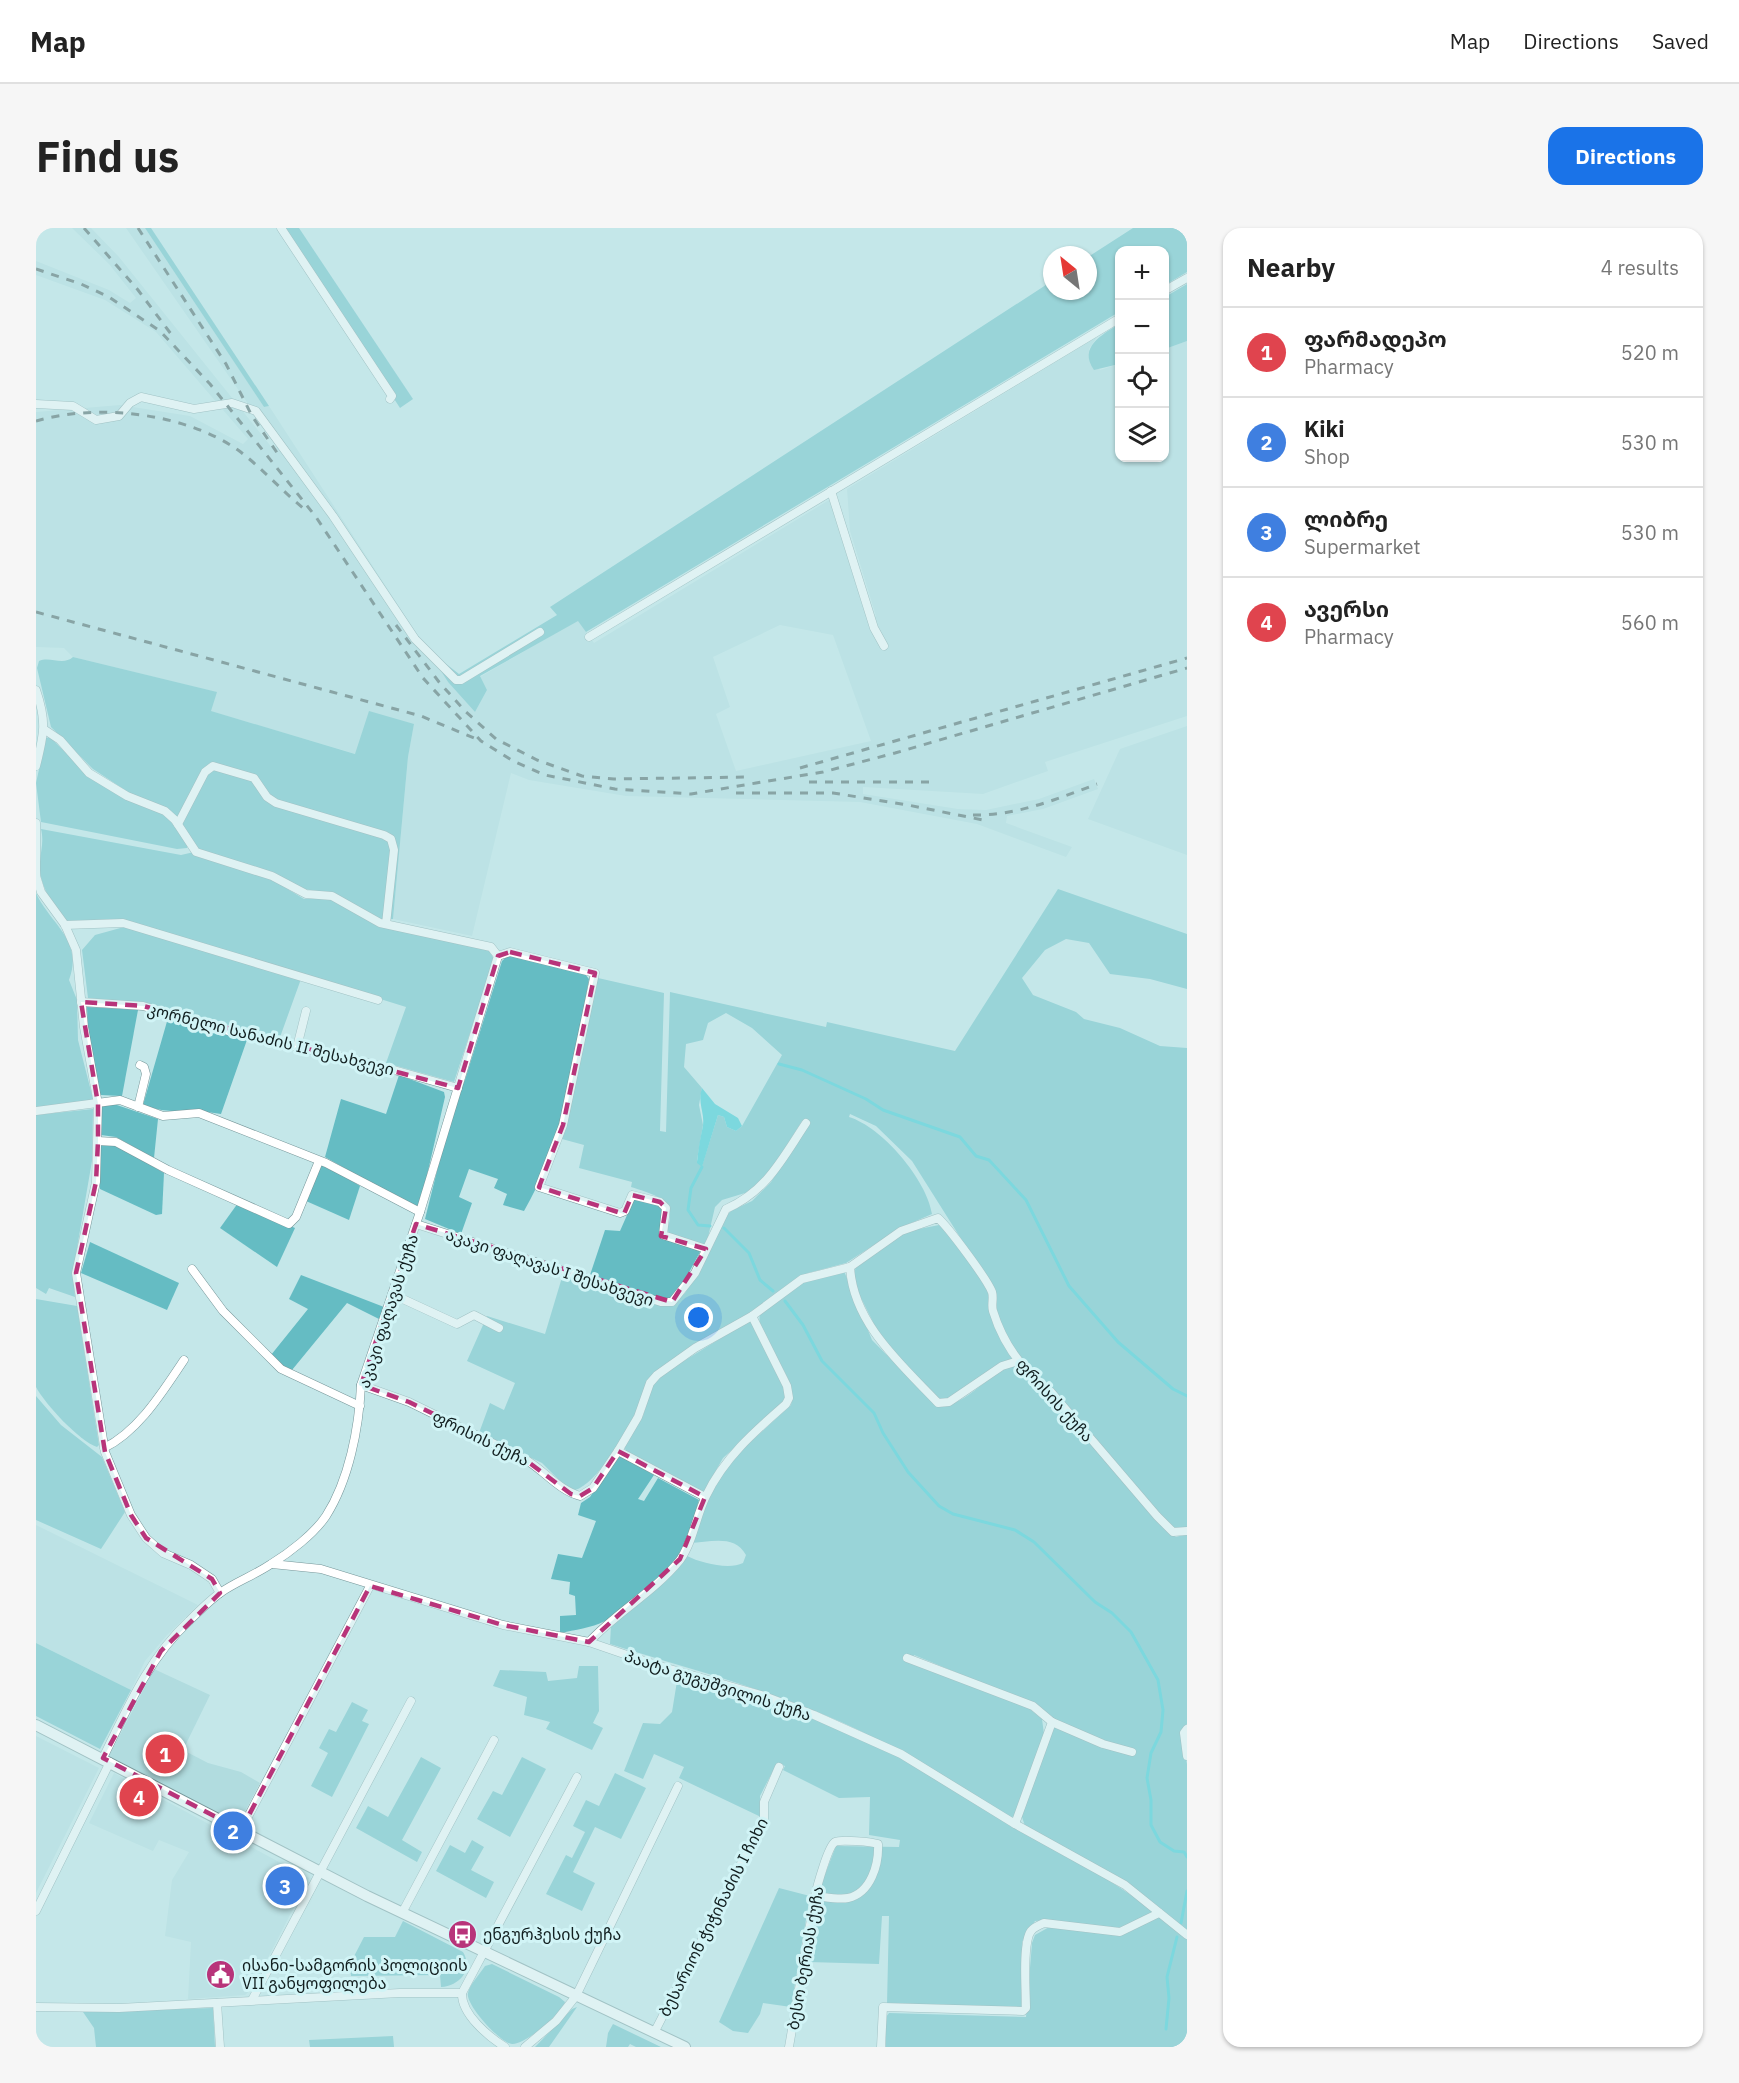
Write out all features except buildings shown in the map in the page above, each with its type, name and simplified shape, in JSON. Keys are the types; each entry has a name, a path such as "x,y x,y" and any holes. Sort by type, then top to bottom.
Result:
{"street":[{"path":"281,228 369,357 392,396 390,399"},
{"path":"1169,288 1187,278"},
{"path":"589,637 1115,320"},
{"path":"36,404 73,405 96,420 119,416 130,403 141,397 194,409 232,403 256,411 333,516 415,639 456,680 461,680 540,632"},
{"path":"831,491 874,628 884,646"},
{"path":"36,690 44,715 45,730 36,766"},
{"path":"45,730 60,740 89,772 127,796 165,811 178,824 196,852 272,876 306,894 332,896 386,924 491,947 498,956 510,952 595,973 563,1125 539,1187 620,1213 625,1211 632,1195 660,1202 666,1208 663,1235 706,1249"},
{"path":"178,824 205,772 213,766 254,778 267,797 276,803 384,835 391,839 394,850 386,924"},
{"path":"36,824 36,876 41,892 65,925 76,950 81,1002 98,1104 96,1182 76,1273 105,1448 131,1515 146,1538 163,1553 191,1564 212,1578 220,1593"},
{"path":"65,925 123,923 378,1000"},
{"name":"აკაკი ფაღავას ქუჩა","path":"36,1911 147,1670 161,1651 220,1593 272,1564 324,1519 336,1499 343,1480 360,1406 361,1385 420,1212 498,956"},
{"name":"კორნელი სანაძის II შესახვევი","path":"81,1002 142,1006 228,1031 376,1065 458,1088"},
{"path":"297,1047 306,1011"},
{"path":"138,1107 146,1074 144,1067 140,1065"},
{"path":"36,1111 98,1104 105,1100 120,1100 163,1116 199,1113 319,1161 420,1212"},
{"name":"აკაკი ფაღავას I შესახვევი","path":"416,1224 661,1302 672,1302 681,1292 706,1249 726,1209 746,1200 758,1191 806,1123"},
{"path":"98,1141 116,1142 168,1170 289,1224 296,1217 319,1161"},
{"name":"ფრისის ქუჩა","path":"361,1385 409,1402 523,1458 557,1484 580,1496 593,1488 618,1451 638,1417 650,1383 657,1375 694,1348 752,1316 802,1279 850,1266 901,1231 938,1218 948,1227 992,1293 992,1308 1003,1335 1018,1361 1034,1379 1051,1392 1157,1516 1173,1532 1184,1532"},
{"path":"850,1266 851,1287 874,1333 938,1403 949,1402 1002,1366 1018,1361"},
{"path":"192,1269 223,1311 281,1369 360,1406"},
{"path":"392,1294 458,1324 474,1315 499,1328"},
{"path":"589,1642 608,1621 647,1592 680,1559 705,1497 725,1461 786,1404 789,1398 787,1386 752,1316"},
{"path":"105,1448 123,1439 166,1387 184,1360"},
{"path":"618,1451 705,1497"},
{"name":"პაატა გუგუშვილის ქუჩა","path":"272,1564 321,1569 370,1586 503,1625 589,1642 656,1665 764,1696 814,1715 901,1754 1015,1824 1125,1885 1187,1935"},
{"path":"241,1830 370,1586"},
{"path":"907,1658 1033,1706 1052,1722 1103,1744 1132,1752"},
{"path":"252,2000 411,1701"},
{"path":"1015,1824 1052,1722"},
{"path":"36,1725 402,1913 685,2047"},
{"path":"1187,1729 1184,1733 1187,1755"},
{"path":"402,1913 494,1740"},
{"name":"ბესარიონ ჭიჭინაძის I ჩიხი","path":"654,2033 764,1819 764,1802 779,1767"},
{"path":"505,2047 482,2028 462,2000 462,1994 577,1777"},
{"path":"525,2047 556,2020 576,1996 678,1786"},
{"name":"ბესო ბერიას ქუჩა","path":"789,2047 815,1896 835,1843 876,1843 879,1846 871,1881 863,1891 848,1898 815,1896"},
{"path":"881,2047 883,2007 1023,2011 1026,2008 1027,1945 1030,1932 1035,1927 1044,1923 1120,1932 1159,1913"},
{"path":"36,2007 110,2008 431,1992 462,1994"},
{"path":"217,2003 220,2047"}],"highlighted area":[{"path":"510,952 595,973 563,1125 539,1187 624,1214 632,1195 660,1202 666,1208 661,1236 706,1249 672,1302 416,1224 361,1385 409,1402 523,1458 571,1494 580,1496 593,1488 618,1451 705,1497 680,1559 589,1642 503,1625 370,1586 241,1830 103,1758 161,1651 220,1593 212,1579 146,1538 131,1515 105,1452 76,1273 96,1182 98,1141 98,1104 81,1002 143,1006 458,1088 498,956"}],"shaded area":[{"path":"72,228 91,228 119,257 273,449 278,447 126,228 145,228 264,407 269,406 448,682 475,712 487,690 480,677 578,620 594,643 829,500 867,619 876,616 850,531 847,489 1097,337 1089,349 1100,370 1115,365 1115,462 1169,462 1169,348 1187,341 1187,716 1045,762 1048,771 983,794 863,787 863,794 958,809 986,810 1039,799 1094,779 1098,789 1043,809 1007,816 1006,823 1072,847 1066,857 977,824 860,802 626,796 529,780 511,773 472,936 393,919 408,757 414,724 356,754 210,711 216,692 73,657 64,648 36,647 36,412 120,405 190,416 243,444 248,439 156,332 105,300 36,275 36,261 109,290 130,303 136,298 109,264","holes":["780,625 833,635 871,741 736,771 716,714 730,707 713,657"]},
{"path":"145,228 151,228 269,406 264,407"},
{"path":"284,228 299,228 413,399 400,408"},
{"path":"1133,228 1187,228 1187,272 1169,283 1169,246 1115,246 1115,314 586,632 578,621 480,676 487,690 475,712 448,682 427,649 459,674 557,615 550,607 1043,287 1043,300 1097,300 1097,251"},
{"path":"1187,284 1187,341 1169,348 1169,300 1169,295"},
{"path":"1115,327 1115,365 1094,370 1090,362 1090,348 1099,337"},
{"path":"73,657 217,692 211,711 355,754 369,711 414,724 408,757 393,919 383,920 334,894 304,889 273,872 198,850 177,817 165,807 131,794 93,769 51,727 37,668 39,661 65,661"},
{"path":"1187,726 1187,855 1088,819 1120,749"},
{"path":"50,737 86,773 167,817 188,844 187,848 177,849 41,822 36,783 46,738"},
{"path":"41,829 181,855 194,852 271,879 304,899 329,898 374,923 488,949 494,959 454,1082 386,1063 406,1007 146,926 65,922 47,894 41,878"},
{"path":"1058,889 1187,934 1187,989 1150,979 1110,974 1089,943 1066,939 1045,950 1022,978 1033,995 1076,1012 1084,1019 1120,1028 1160,1046 1187,1048 1187,1527 1178,1529 1168,1524 1019,1359 998,1318 994,1291 912,1161 876,1126 850,1114 849,1117 875,1132 901,1156 922,1186 932,1214 902,1227 846,1263 808,1273 658,1370 646,1385 635,1414 609,1458 592,1479 575,1490 565,1486 542,1463 479,1433 490,1403 504,1410 515,1383 467,1361 487,1316 545,1334 563,1274 659,1305 672,1306 685,1293 702,1266 723,1219 731,1211 752,1201 771,1182 809,1124 802,1121 769,1173 755,1190 722,1200 715,1207 706,1246 670,1235 667,1229 670,1211 662,1200 648,1192 631,1187 632,1182 579,1168 584,1145 562,1139 598,978 664,993 660,1131 666,1132 670,992 826,1027 827,1022 955,1051","holes":["726,1013 752,1028 782,1055 742,1126 736,1131 727,1127 724,1117 718,1115 702,1166 697,1160 703,1125 699,1105 702,1088 684,1067 686,1044 703,1040 708,1023"]},
{"path":"36,893 69,943 72,966 69,980 77,1000 78,1040 93,1099 36,1108"},
{"path":"124,927 301,979 279,1040 152,1004 88,998 82,950 95,935"},
{"path":"508,955 585,974 589,979 573,1069 559,1128 538,1184 524,1211 503,1205 507,1194 494,1188 498,1179 469,1169 459,1197 472,1203 461,1234 425,1219 454,1103 465,1080 502,961"},
{"path":"87,1007 138,1010 122,1096 100,1095 88,1030"},
{"path":"168,1018 248,1037 221,1114 162,1110 143,1105"},
{"path":"399,1075 444,1092 445,1097 419,1210 325,1157 341,1099 386,1114"},
{"path":"702,1088 715,1104 738,1118 742,1126 736,1131 727,1127 724,1117 718,1115 702,1167 697,1163 703,1126 700,1098"},
{"path":"114,1104 158,1119 154,1158 116,1137 101,1135 102,1105"},
{"path":"93,1109 92,1161 73,1271 75,1297 49,1288 46,1294 36,1288 36,1115"},
{"path":"100,1144 115,1144 164,1173 162,1214 156,1215 100,1189"},
{"path":"326,1165 360,1186 349,1220 306,1201 318,1166"},
{"path":"635,1197 661,1204 664,1208 661,1234 698,1247 700,1252 679,1291 671,1299 660,1299 590,1275 605,1230 620,1231"},
{"path":"238,1203 295,1228 277,1267 220,1228"},
{"path":"939,1225 946,1227 989,1291 1013,1359 995,1368 956,1395 939,1399 881,1338 852,1280 856,1267 904,1232"},
{"path":"90,1242 179,1283 167,1310 81,1273"},
{"path":"844,1271 872,1340 936,1405 956,1402 994,1375 1014,1365 1049,1392 1171,1534 1176,1537 1187,1534 1187,1724 1181,1731 1187,1764 1187,1931 1139,1894 1025,1826 1021,1814 1053,1728 1056,1726 1103,1742 1053,1719 1033,1704 914,1655 912,1661 1026,1706 1042,1719 1044,1734 1015,1815 1011,1818 898,1751 827,1716 747,1686 610,1644 611,1625 661,1585 687,1556 715,1565 730,1566 743,1563 746,1555 735,1544 721,1541 690,1543 708,1498 730,1461 791,1405 792,1393 789,1380 763,1335 760,1313 802,1282"},
{"path":"301,1275 384,1307 379,1319 347,1303 292,1370 282,1366 271,1355 308,1309 289,1299"},
{"path":"36,1299 77,1306 99,1445 97,1447 63,1421 36,1387"},
{"path":"749,1321 752,1322 784,1385 786,1396 783,1403 723,1458 705,1490 702,1492 626,1451 624,1446 643,1416 653,1383 661,1375"},
{"path":"36,1396 61,1425 102,1457 125,1512 101,1549 36,1520"},
{"path":"621,1456 654,1475 638,1499 644,1501 658,1478 699,1500 689,1537 683,1551 672,1565 645,1592 624,1608 600,1623 560,1633 560,1616 576,1615 575,1596 569,1594 570,1582 551,1579 558,1554 582,1558 596,1521 578,1515 581,1503 590,1497 615,1459"},
{"path":"36,1525 198,1605 167,1635 145,1661 131,1690 36,1643"},
{"path":"36,1643 131,1690 100,1749 36,1716"},
{"path":"579,1666 598,1666 599,1711 593,1723 603,1728 592,1750 546,1729 550,1722 524,1715 527,1697 493,1686 500,1670 546,1672 548,1681 577,1678"},
{"path":"154,1669 210,1695 183,1750 208,1763 241,1772 260,1783 240,1821 236,1824 109,1756"},
{"path":"678,1675 792,1709 874,1742 914,1763 994,1815 1102,1876 1155,1913 1121,1928 1049,1920 1035,1921 1022,1942 1021,2007 1017,2010 887,2004 889,1916 882,1916 879,1964 808,1962 819,1890 836,1846 899,1847 900,1840 869,1835 870,1797 839,1798 783,1770 785,1766 777,1763 760,1796 761,1817 679,1778 684,1767 654,1754 643,1779 624,1771 643,1723 660,1724 672,1712"},
{"path":"352,1702 368,1710 362,1721 369,1724 332,1797 311,1786 328,1753 319,1748 329,1729 336,1732"},
{"path":"36,1736 99,1768 36,1893"},
{"path":"421,1757 441,1768 402,1840 422,1852 417,1862 356,1828 368,1806 388,1817"},
{"path":"522,1757 546,1769 510,1837 477,1819 493,1791 502,1795"},
{"path":"114,1773 309,1878 252,1989 245,1995 188,1999 191,1942 165,1936 172,1880 189,1852 159,1840 153,1851 89,1823"},
{"path":"615,1773 646,1788 621,1839 595,1827 573,1872 595,1883 582,1911 546,1894 566,1855 572,1858 585,1832 573,1826 586,1800 599,1806"},
{"path":"472,1840 484,1847 471,1870 494,1882 486,1898 436,1871 450,1845 465,1853"},
{"path":"779,1888 810,1896 791,2007 763,2003 760,2014 748,2033 733,2031 719,2022"},
{"path":"1159,1915 1187,1938 1187,2047 886,2047 886,2017 889,2013 1026,2017 1032,1943 1035,1935 1051,1926 1123,1934"},
{"path":"403,1921 463,1952 467,1965 463,1976 454,1984 441,1987 440,1975 351,1976 350,1964 364,1937 395,1937"},
{"path":"492,1964 565,2002 557,2014 542,2028 518,2043 507,2042 492,2030 477,2014 469,1998 468,1993 473,1983 485,1966"},
{"path":"577,2007 549,2047 535,2047 572,2009"},
{"path":"213,2008 215,2047 96,2047 94,2028 83,2012"},
{"path":"613,2024 661,2047 636,2047 630,2044 628,2047 606,2047 608,2033"},
{"path":"393,2036 394,2047 310,2047 309,2040"}],"waterway":[{"path":"779,1064 802,1070 866,1099 883,1110 960,1137 976,1156 989,1160 1026,1200 1069,1286 1118,1342 1173,1389 1187,1396"},
{"path":"702,1167 691,1188 688,1210 698,1225 710,1226"},
{"path":"724,1228 749,1253 760,1280 773,1291"},
{"path":"785,1301 803,1325 822,1361 874,1413 883,1433 908,1472 939,1506 953,1514 1015,1530 1034,1542 1095,1602 1112,1613 1131,1632 1158,1680 1163,1710 1161,1732 1151,1753 1147,1778 1151,1800 1151,1825 1160,1842 1174,1851 1184,1852 1187,1857"},
{"path":"1181,1923 1187,1891"},
{"path":"1166,2029 1169,1998 1167,1977 1177,1937"}],"railway":[{"path":"84,228 138,290 171,334"},
{"path":"138,228 226,364 252,416 280,457"},
{"path":"36,269 81,284 109,297 160,331 210,384 316,517 423,678 481,741 513,761 545,775 615,789 691,794 823,772 1187,668"},
{"path":"36,421 86,413 113,413 140,415 193,427 217,437 238,450 303,508"},
{"path":"36,612 421,716 474,738"},
{"path":"396,625 439,682 465,711 496,739 537,760 582,776 614,779 747,777"},
{"path":"800,768 1187,658"},
{"path":"809,782 929,782"},
{"path":"973,815 1021,810 1097,784"},
{"path":"736,793 833,793 983,820"}],"place":[{"name":"ფარმადეპო","path":"165,1754"},
{"name":"ავერსი","path":"139,1797"},
{"name":"Kiki","path":"233,1831"},
{"name":"ლიბრე","path":"285,1886"},
{"name":"ენგურჰესის ქუჩა","path":"462,1934"},
{"name":"ისანი-სამგორის პოლიციის VII განყოფილება","path":"221,1974"}]}
